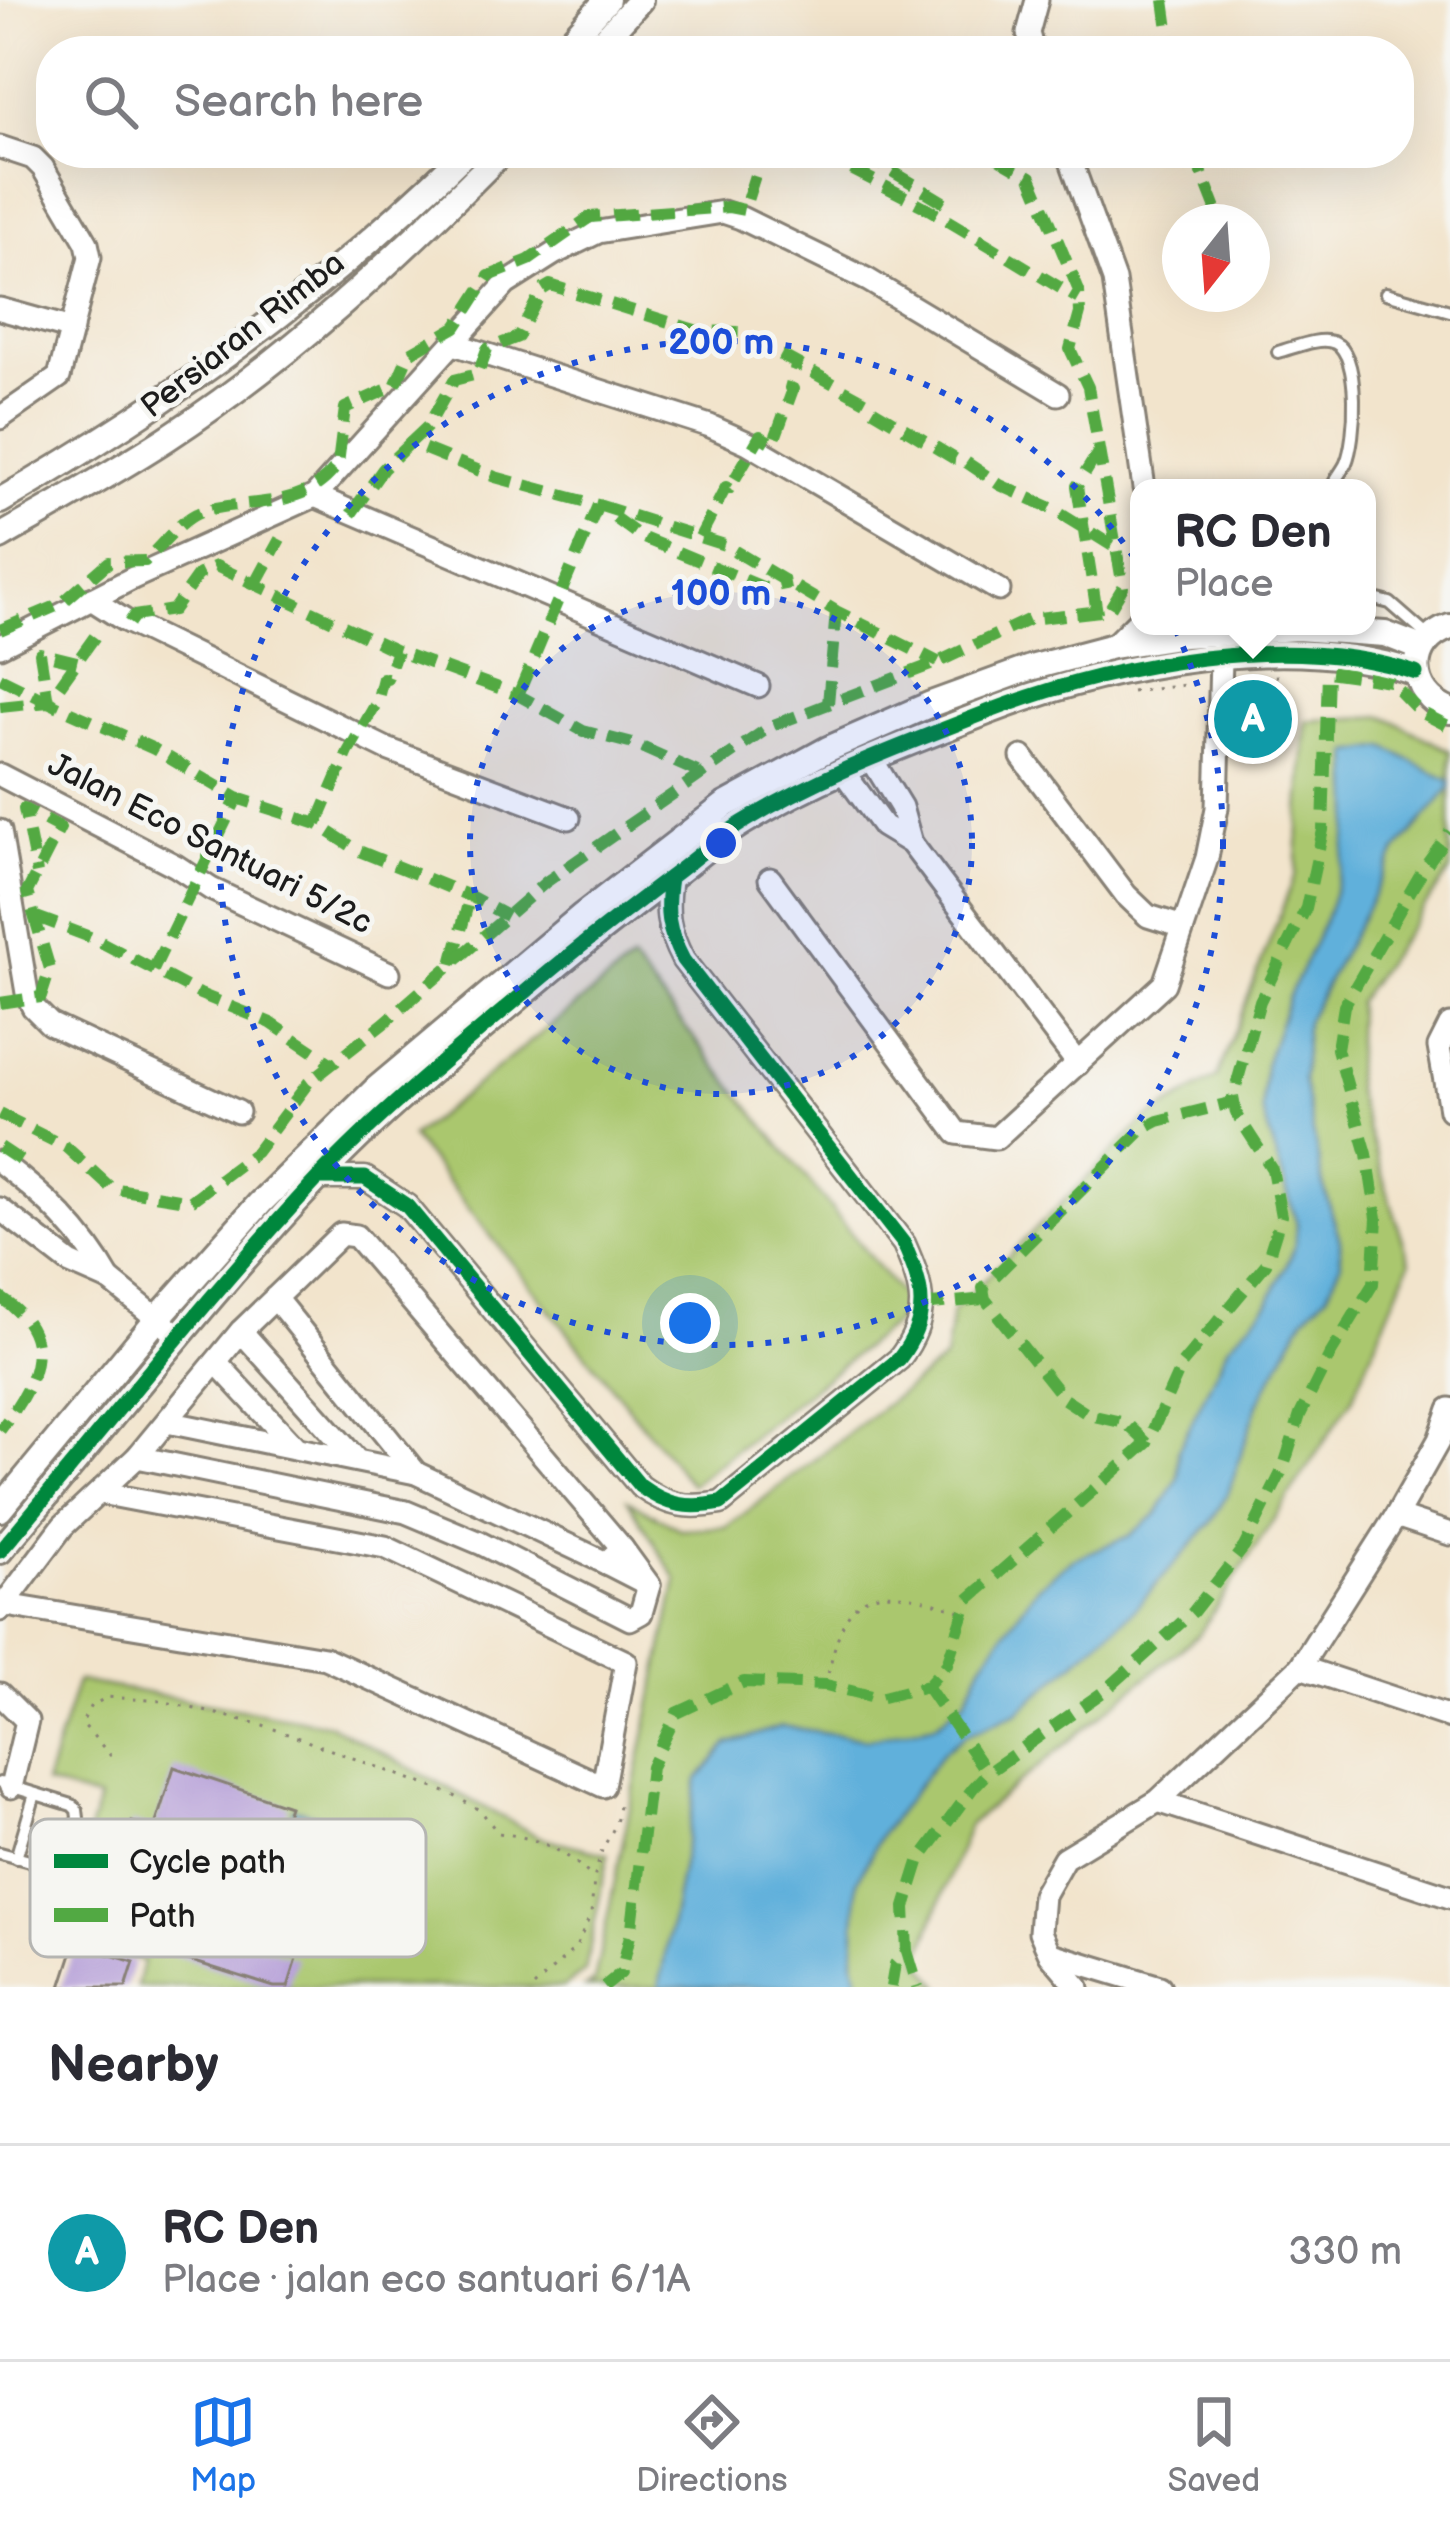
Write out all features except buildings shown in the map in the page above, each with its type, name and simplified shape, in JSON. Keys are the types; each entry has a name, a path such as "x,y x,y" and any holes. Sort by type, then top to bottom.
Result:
{"street":[{"path":"575,36 607,0"},
{"path":"608,36 640,0"},
{"path":"1029,36 1037,0"},
{"path":"0,147 36,161"},
{"path":"0,418 59,377 90,257 87,243 43,168"},
{"name":"Persiaran Rimba","path":"0,501 147,413 307,297 451,168"},
{"name":"Persiaran Rimba","path":"0,537 169,437 326,318 418,237 486,168"},
{"path":"1073,168 1114,280 1143,479"},
{"path":"0,646 314,496 506,284 598,232 723,212 868,280 1058,394"},
{"path":"0,309 72,329"},
{"path":"454,344 710,426 748,443 999,590"},
{"path":"314,496 758,686"},
{"path":"91,599 124,620 358,736 569,818"},
{"path":"1113,646 1130,629"},
{"path":"1376,633 1436,639"},
{"path":"0,1510 157,1319 260,1203 375,1090 583,915 725,805 828,749 931,704 1030,668 1113,646 1184,635"},
{"path":"0,1551 319,1178 393,1104 598,930 741,824 842,770 1039,692 1136,667 1221,669 1297,655 1382,662 1436,639"},
{"path":"1436,639 1426,697 1450,711"},
{"path":"770,879 957,1133 996,1138 1164,984 1207,858 1217,808 1221,669"},
{"path":"1022,757 1126,895 1148,916 1184,927"},
{"path":"871,758 901,807 911,843 1078,1064"},
{"path":"842,770 883,826 911,843"},
{"name":"Jalan Eco Santuari 5/2c","path":"0,775 212,889 389,973"},
{"path":"0,831 33,1007 50,1024 238,1112"},
{"path":"319,1178 365,1178 407,1206 640,1486 659,1500 696,1508 721,1503 899,1359 916,1338 922,1314 921,1287 904,1244 683,960 664,913 670,878"},
{"path":"1450,1025 1439,1047 1450,1109"},
{"path":"0,1162 61,1212 88,1242 111,1281"},
{"path":"0,1209 70,1263 111,1281 179,1338"},
{"path":"100,1493 386,1547 626,1662 603,1786 325,1658 3,1607 63,1526 137,1457 241,1331 341,1234 356,1236 614,1556 649,1585 641,1613 630,1619 406,1512 137,1457"},
{"path":"275,1298 416,1473"},
{"path":"241,1331 354,1457"},
{"path":"216,1362 295,1447"},
{"path":"1078,1987 1050,1954 1040,1932 1043,1895 1064,1858 1158,1801 1300,1667 1396,1516 1439,1440 1450,1409"},
{"path":"167,1422 416,1473 614,1556"},
{"path":"1396,1516 1450,1534"},
{"path":"1300,1667 1450,1717"},
{"path":"0,1694 28,1720 5,1785"},
{"path":"1158,1801 1450,1897"},
{"path":"1050,1954 1160,1987"}],"lane":[{"path":"1386,293 1450,311"},
{"path":"1278,352 1318,341 1342,348 1355,380 1348,456 1336,479"},
{"path":"1376,599 1390,603 1436,639"},
{"path":"5,1785 77,1810 78,1819"},
{"path":"0,1868 35,1794"}],"path":[{"path":"1126,693 1221,669 1285,675"},
{"path":"826,1684 840,1626 858,1603 883,1591 963,1612"},
{"path":"111,1756 82,1723 90,1707 106,1697 162,1701 263,1725 451,1794 481,1811 498,1833 556,1846 594,1880"},
{"path":"534,1987 576,1946 591,1914 594,1880 619,1806 603,1786"}],"green space":[{"path":"1384,716 1450,751 1450,871 1357,1002 1355,1090 1410,1262 1352,1399 1199,1634 969,1824 919,1959 941,1987 586,1987 594,1982 677,1580 628,1500 680,1529 727,1527 945,1359 952,1312 1144,1121 1217,1077 1296,873 1306,721"},
{"path":"632,961 912,1309 691,1485 411,1137"},
{"path":"77,1681 329,1724 539,1837 608,1854 585,1972 563,1987 137,1987 143,1961 130,1957 426,1957 426,1819 93,1819 99,1800 45,1784"}],"water":[{"path":"1385,747 1450,781 1450,788 1396,852 1306,1022 1303,1080 1323,1184 1340,1240 1341,1264 1327,1294 1304,1317 1258,1404 1229,1491 1211,1523 1130,1614 1018,1712 965,1735 944,1751 882,1833 857,1881 854,1962 860,1987 659,1987 698,1779 728,1744 782,1726 867,1739 936,1724 966,1699 982,1664 1038,1586 1073,1559 1129,1536 1157,1514 1178,1478 1178,1450 1229,1345 1268,1304 1294,1249 1297,1224 1262,1110 1265,1065 1342,867 1352,809 1350,753"},
{"path":"293,1808 329,1819 290,1819"}],"marked path":[{"path":"1164,0 1169,36"},
{"path":"0,630 61,604 109,562 145,561 194,515 292,497 324,480 338,464 345,408 395,386 409,354 456,327 489,276 529,260 590,217 729,207 744,210 757,168"},
{"path":"849,168 925,207 1079,299"},
{"path":"887,168 950,206"},
{"path":"0,1114 66,1147 111,1188 191,1201 256,1152 308,1083 546,882 771,726 938,662 1030,619 1109,610 1123,587 1088,387 1070,349 1080,313 1079,291 1031,177 1015,168"},
{"path":"1200,168 1214,204"},
{"path":"410,443 428,426 454,380 478,374 487,349 518,337 542,290 550,285 698,331 739,332 1116,548"},
{"path":"700,537 760,436 773,444 797,363"},
{"path":"351,514 383,469 410,443 495,477 598,505 518,695"},
{"path":"1097,613 1077,486 1099,451"},
{"path":"598,505 725,545 836,611 938,662"},
{"path":"615,518 641,537 765,588 790,583"},
{"path":"255,585 280,539"},
{"path":"129,623 134,616 173,610 198,575 216,566 397,651 518,695 583,731 637,745 702,774"},
{"path":"828,704 836,611"},
{"path":"77,662 40,653 48,702 98,632"},
{"path":"317,824 397,651"},
{"path":"604,1987 621,1973 632,1927 651,1767 677,1713 744,1682 826,1685 879,1698 927,1686 947,1664 968,1600 1147,1443 1182,1364 1266,1264 1281,1216 1272,1169 1236,1113 1233,1097 1260,1001 1306,908 1323,830 1328,672 1390,681 1419,711 1450,727"},
{"path":"0,678 48,702"},
{"path":"0,707 48,702 154,749 237,798 317,824 359,851 507,916"},
{"path":"153,970 237,798"},
{"path":"0,1003 41,997 50,969 27,892 60,828 24,809 37,873"},
{"path":"891,1987 895,1964 907,1951 905,1907 920,1859 987,1773 1106,1690 1193,1612 1244,1547 1283,1469 1300,1415 1373,1284 1377,1218 1367,1154 1337,1049 1344,1006 1450,832"},
{"path":"452,964 470,896"},
{"path":"34,916 95,939 200,994 271,1023 332,1064"},
{"path":"1147,1443 1126,1423 1089,1415 1064,1399 985,1299 983,1288 1143,1129 1234,1102"},
{"path":"0,1147 27,1165"},
{"path":"0,1297 19,1313 36,1345 31,1379 0,1430"},
{"path":"921,1305 985,1299"},
{"path":"927,1686 987,1773"},
{"path":"907,1951 918,1987"}],"cycle path":[{"path":"0,1551 236,1269 345,1150 564,960 742,823 895,748 1090,679 1201,658 1258,654 1366,660 1416,673"},
{"path":"319,1178 365,1178 407,1206 640,1486 669,1502 688,1506 721,1503 899,1359 916,1330 921,1303 904,1244 683,960 669,920 670,878"}],"place":[{"name":"RC Den","path":"1253,719"}]}
